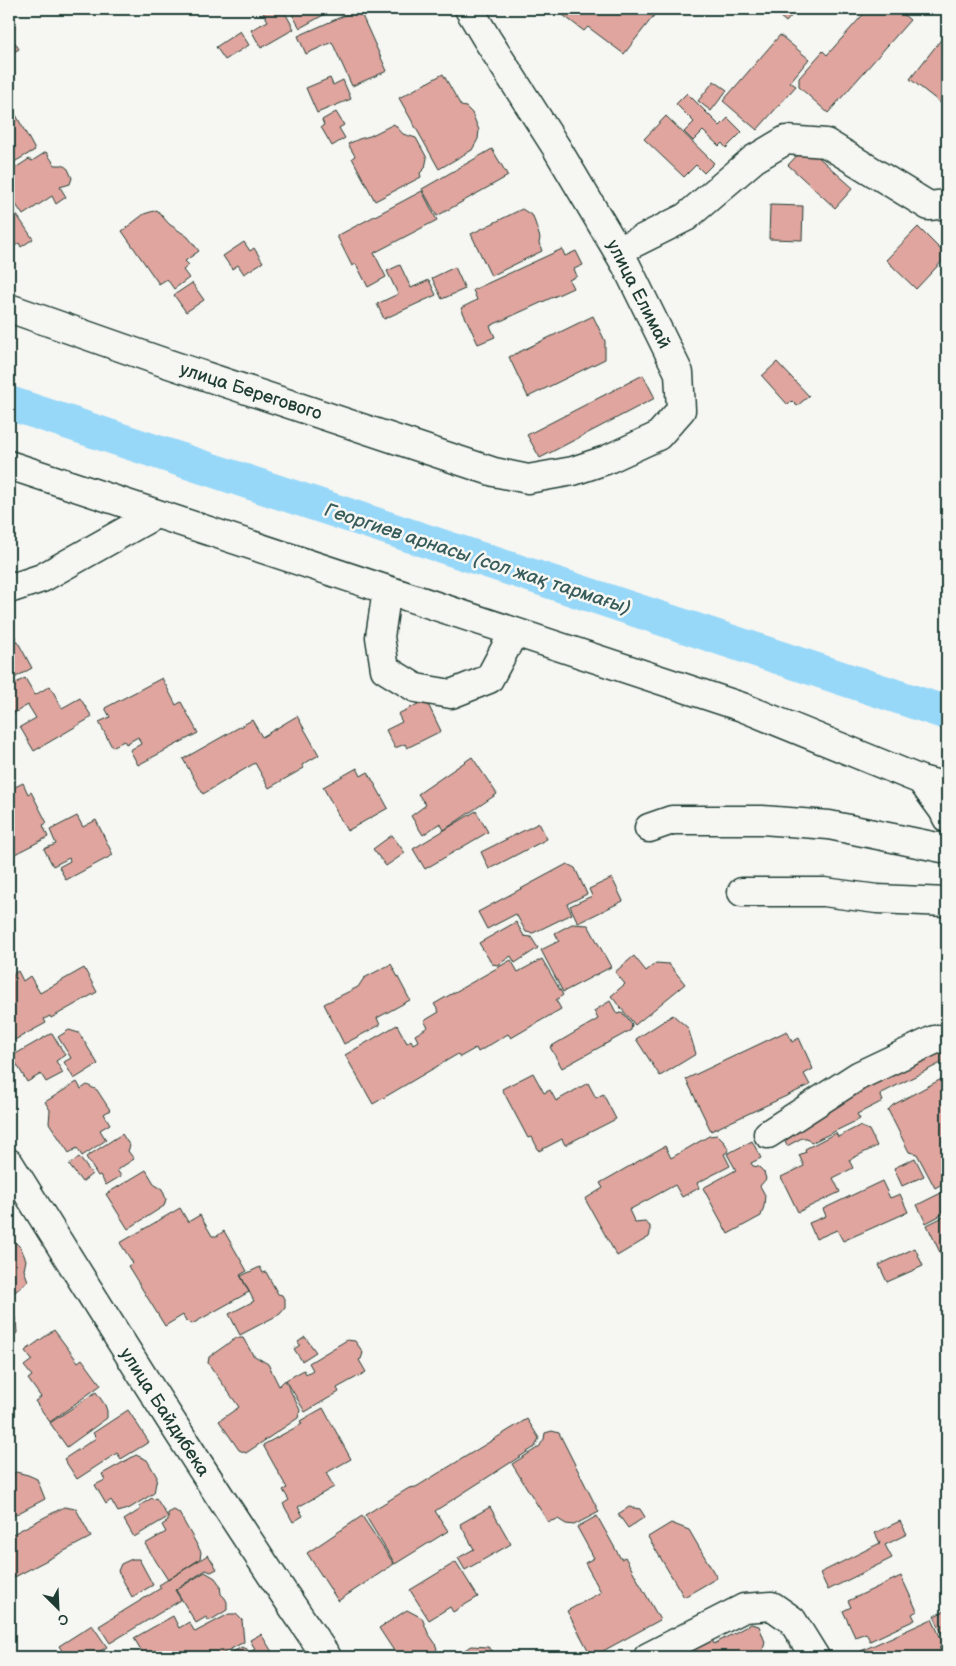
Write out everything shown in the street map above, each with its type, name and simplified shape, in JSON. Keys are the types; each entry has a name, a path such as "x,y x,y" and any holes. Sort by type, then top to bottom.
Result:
{"street":[{"name":"улица Елимай","path":"469,9 618,250 680,373 681,410 658,436 606,460 573,471 528,479 494,472"},
{"path":"618,250 686,217 754,159 786,140 826,143 929,206 947,204"},
{"name":"улица Берегового","path":"9,308 157,360 494,472"},
{"path":"9,465 742,707 920,780 947,787"},
{"path":"9,585 12,588 42,578 156,514"},
{"path":"387,590 380,637 385,669 416,688 451,694 489,679 514,632"},
{"path":"920,780 947,818"},
{"path":"649,828 672,820 762,820 829,825 947,849"},
{"path":"742,892 824,892 877,899 947,902"},
{"path":"768,1134 858,1076 934,1040 947,1038"},
{"name":"улица Байдибека","path":"9,1163 166,1415 267,1570 328,1657"},
{"path":"648,1657 744,1608 772,1606 792,1620 815,1657"}],"building":[{"path":"261,9 283,9 294,29 261,48 251,30 268,21"},
{"path":"289,9 325,9 327,13 300,28"},
{"path":"359,9 387,71 352,86 332,42 306,54 298,36"},
{"path":"555,9 659,9 624,54 588,27 584,31"},
{"path":"771,9 806,9 800,15 796,11 786,22"},
{"path":"868,9 897,9 910,20 828,113 799,87 799,78 823,51 827,55"},
{"path":"240,31 249,45 225,60 216,47"},
{"path":"947,32 947,108 910,79"},
{"path":"9,33 19,49 9,55"},
{"path":"780,35 809,59 790,82 796,86 757,130 723,101"},
{"path":"443,74 461,106 466,107 472,113 479,130 478,139 472,150 439,169 399,98"},
{"path":"330,78 333,85 343,80 351,99 317,113 306,88"},
{"path":"714,81 727,90 711,111 698,101"},
{"path":"687,93 720,126 728,118 742,132 726,148 722,143 719,146 703,131 693,141 684,132 694,122 676,104"},
{"path":"9,102 35,150 9,165"},
{"path":"336,112 344,125 339,128 345,138 332,146 321,127 324,125 322,120"},
{"path":"666,116 714,163 704,173 696,165 684,177 644,139"},
{"path":"394,124 403,134 416,138 427,158 425,168 420,173 421,177 375,201 352,158 355,156 348,144"},
{"path":"806,146 853,188 835,208 788,165"},
{"path":"492,149 508,176 437,216 422,189"},
{"path":"46,152 55,165 63,165 68,169 72,178 70,184 60,187 66,197 56,204 52,196 23,215 9,194 9,172 29,159 32,161"},
{"path":"422,191 437,220 374,253 386,277 368,287 356,264 352,266 337,236"},
{"path":"9,203 33,239 21,247 19,243 9,250"},
{"path":"770,205 803,206 802,240 769,239"},
{"path":"522,209 533,216 542,251 491,276 471,234"},
{"path":"157,210 169,224 188,237 199,251 185,261 189,265 183,270 189,278 174,289 167,279 159,284 122,231 144,214"},
{"path":"918,227 947,256 916,289 886,260"},
{"path":"244,242 250,251 254,248 263,262 244,274 238,265 232,269 223,256"},
{"path":"562,249 565,256 576,251 583,265 574,269 577,276 569,280 573,288 490,326 495,337 478,344 461,308 477,300 473,290"},
{"path":"400,265 411,288 429,280 436,295 384,319 377,304 398,294 387,271"},
{"path":"455,267 465,289 442,299 432,278"},
{"path":"192,283 204,300 186,312 174,295"},
{"path":"593,316 605,341 605,359 528,397 509,357"},
{"path":"777,362 809,396 797,406 792,401 788,405 762,376"},
{"path":"643,375 655,398 540,458 527,435"},
{"path":"14,635 32,668 9,681 9,638"},
{"path":"25,678 35,695 50,686 62,708 80,698 92,717 34,751 20,727 36,718 28,705 9,716 9,687"},
{"path":"162,678 176,705 181,702 198,733 138,765 130,750 141,744 138,737 126,744 124,741 112,747 99,722 110,717 105,708"},
{"path":"426,700 441,731 407,748 405,744 395,748 386,730 402,722 398,714"},
{"path":"297,716 319,755 302,765 304,768 269,788 255,763 203,794 183,759 252,720 262,737"},
{"path":"472,757 497,794 444,830 440,823 423,835 411,816 426,805 418,794"},
{"path":"357,768 361,776 368,772 388,808 347,831 323,787"},
{"path":"23,783 28,794 31,792 47,823 43,825 48,837 9,857 9,790"},
{"path":"476,811 488,832 425,869 413,849"},
{"path":"77,816 83,827 96,820 113,855 66,880 59,867 70,861 69,858 53,866 44,849 56,844 50,830"},
{"path":"539,823 547,839 489,869 481,852"},
{"path":"392,835 405,853 386,866 373,849"},
{"path":"567,864 575,868 587,894 567,904 572,914 533,933 526,932 516,914 487,929 478,912"},
{"path":"612,878 623,901 578,923 570,906 592,896 589,889"},
{"path":"516,922 524,936 531,937 538,948 515,963 511,956 498,965 492,964 479,943"},
{"path":"572,924 588,925 611,967 563,992 541,950 559,941 555,933"},
{"path":"634,956 646,971 656,963 669,964 685,984 635,1025 611,996 625,984 615,972"},
{"path":"542,959 563,995 556,1000 561,1009 511,1038 508,1034 478,1052 476,1048 460,1057 458,1054 373,1104 345,1055 397,1025 407,1043 411,1040 413,1044 418,1041 415,1035 428,1027 424,1021 439,1012 434,1004 511,960 518,972"},
{"path":"391,964 410,1000 377,1018 380,1025 344,1044 324,1004 358,987 364,978"},
{"path":"84,968 97,992 51,1018 50,1016 44,1019 46,1023 9,1043 9,975 18,971 23,981 30,976 40,993"},
{"path":"610,1001 617,1014 625,1015 632,1024 631,1030 562,1068 550,1047 598,1019 594,1011"},
{"path":"673,1015 688,1028 696,1054 660,1076 636,1039"},
{"path":"69,1030 79,1033 98,1064 74,1079 64,1062 71,1058 58,1037"},
{"path":"787,1031 792,1042 799,1038 813,1069 804,1074 810,1085 711,1131 686,1079"},
{"path":"52,1033 65,1055 56,1061 63,1073 46,1082 41,1074 27,1082 12,1056"},
{"path":"947,1039 947,1060 880,1094 883,1101 857,1114 860,1119 811,1143 807,1138 802,1138 787,1146 780,1131"},
{"path":"533,1073 544,1093 550,1090 556,1101 588,1083 596,1098 603,1094 616,1119 565,1145 562,1139 539,1151 532,1137 528,1138 502,1089"},
{"path":"947,1076 947,1181 935,1188 917,1154 909,1152 888,1110 893,1105"},
{"path":"77,1082 81,1089 87,1085 97,1090 110,1110 104,1114 110,1124 100,1130 106,1140 82,1156 77,1148 69,1153 49,1123 50,1110 45,1102"},
{"path":"859,1126 869,1130 877,1146 849,1160 853,1168 833,1178 840,1192 798,1212 781,1177 804,1166 799,1155 806,1152 805,1149 836,1133 838,1137"},
{"path":"122,1134 130,1146 128,1151 134,1159 117,1170 121,1176 106,1185 86,1157"},
{"path":"717,1135 725,1143 729,1151 724,1154 730,1166 697,1183 699,1188 682,1197 675,1185 629,1210 635,1223 645,1222 650,1226 649,1237 617,1256 585,1199 603,1188 600,1183 665,1146 671,1158 709,1136"},
{"path":"752,1141 761,1158 751,1163 764,1172 766,1179 760,1186 765,1195 764,1206 761,1216 728,1234 703,1188 736,1170 727,1154"},
{"path":"79,1157 92,1174 82,1182 69,1165"},
{"path":"915,1158 924,1176 902,1186 894,1168"},
{"path":"146,1170 155,1185 162,1189 166,1199 164,1206 128,1229 106,1194"},
{"path":"882,1181 890,1198 900,1194 908,1212 843,1241 837,1230 816,1239 809,1223 826,1216 823,1209"},
{"path":"947,1190 947,1212 926,1223 917,1205"},
{"path":"180,1208 188,1222 200,1215 212,1236 217,1236 224,1231 247,1271 240,1275 249,1292 192,1324 185,1320 183,1315 165,1326 128,1266 133,1263 120,1243"},
{"path":"947,1215 947,1259 944,1261 927,1225"},
{"path":"9,1239 21,1248 26,1260 24,1270 28,1281 9,1297"},
{"path":"915,1248 923,1266 887,1282 879,1265"},
{"path":"260,1267 263,1273 266,1272 278,1294 282,1295 285,1301 285,1308 280,1314 240,1335 229,1314 254,1301 241,1276"},
{"path":"9,1313 16,1319 17,1333 9,1339"},
{"path":"54,1330 78,1362 82,1359 101,1385 50,1422 35,1401 41,1397 28,1379 32,1376 24,1366 32,1360 25,1351"},
{"path":"305,1337 316,1352 302,1361 294,1349 300,1345 298,1342"},
{"path":"236,1338 243,1338 253,1355 268,1364 279,1386 285,1380 300,1410 298,1418 246,1453 239,1450 219,1421 239,1407 208,1363 209,1357"},
{"path":"347,1340 355,1341 363,1353 359,1360 366,1372 337,1388 339,1392 305,1412 286,1380 304,1370 306,1374 313,1370 309,1363"},
{"path":"96,1392 105,1405 107,1418 67,1447 50,1423"},
{"path":"323,1408 351,1459 326,1473 334,1487 298,1507 303,1516 293,1522 283,1504 289,1500 283,1490 287,1488 263,1445 302,1424 300,1421"},
{"path":"128,1410 149,1442 121,1459 117,1453 77,1479 64,1459 96,1438 93,1433"},
{"path":"527,1419 539,1438 535,1447 435,1511 448,1531 395,1564 365,1515 409,1488 416,1487"},
{"path":"552,1431 559,1433 599,1512 574,1525 566,1524 558,1519 548,1522 512,1464 539,1447 545,1433"},
{"path":"136,1455 147,1460 157,1477 154,1493 130,1508 118,1512 111,1500 106,1504 95,1485 105,1480 102,1474"},
{"path":"16,1472 37,1479 45,1499 9,1518 9,1476"},
{"path":"152,1498 153,1500 156,1498 168,1517 134,1537 124,1520 141,1509 139,1506"},
{"path":"64,1507 76,1509 91,1537 9,1580 9,1536"},
{"path":"490,1507 511,1544 465,1570 458,1558 474,1549 460,1524"},
{"path":"629,1507 640,1509 645,1517 628,1528 618,1514"},
{"path":"174,1510 179,1513 201,1552 200,1559 168,1580 145,1544 166,1532 162,1525 168,1521 168,1513"},
{"path":"362,1516 394,1564 338,1601 307,1553"},
{"path":"597,1516 621,1559 625,1557 660,1620 592,1657 567,1611 601,1592 585,1563 594,1558 577,1527"},
{"path":"900,1521 907,1534 885,1545 892,1558 828,1590 820,1573 880,1543 875,1533"},
{"path":"671,1523 689,1530 717,1578 684,1597 648,1537"},
{"path":"208,1555 217,1569 211,1572 206,1570 175,1590 181,1600 110,1643 99,1626 161,1588 159,1585"},
{"path":"132,1559 139,1559 153,1585 132,1597 118,1571 121,1564"},
{"path":"456,1562 478,1597 453,1612 450,1607 429,1620 410,1590"},
{"path":"205,1572 215,1578 220,1585 221,1594 227,1602 227,1610 211,1620 208,1620 206,1617 196,1623 176,1590"},
{"path":"901,1576 917,1611 912,1614 915,1620 870,1641 866,1633 855,1637 843,1611 851,1607 848,1601"},
{"path":"407,1610 422,1618 437,1649 434,1655 430,1657 398,1657 379,1628"},
{"path":"947,1610 947,1637 944,1638 934,1616"},
{"path":"229,1614 236,1614 242,1620 244,1642 216,1657 145,1657 134,1638 173,1616 179,1628 189,1622 195,1632"},
{"path":"932,1619 944,1645 939,1647 944,1657 864,1657 861,1651"},
{"path":"751,1624 759,1626 765,1642 762,1654 757,1657 674,1657 711,1637 714,1644"},
{"path":"92,1625 107,1647 90,1657 66,1657 59,1646"},
{"path":"261,1634 274,1655 271,1657 253,1657 250,1652 255,1649 250,1640"},
{"path":"472,1646 488,1647 500,1657 451,1657"},
{"path":"242,1647 247,1649 248,1657 223,1657"}],"waterway":[{"name":"Георгиев арнасы (сол жақ тармағы)","path":"9,403 947,713"}]}
